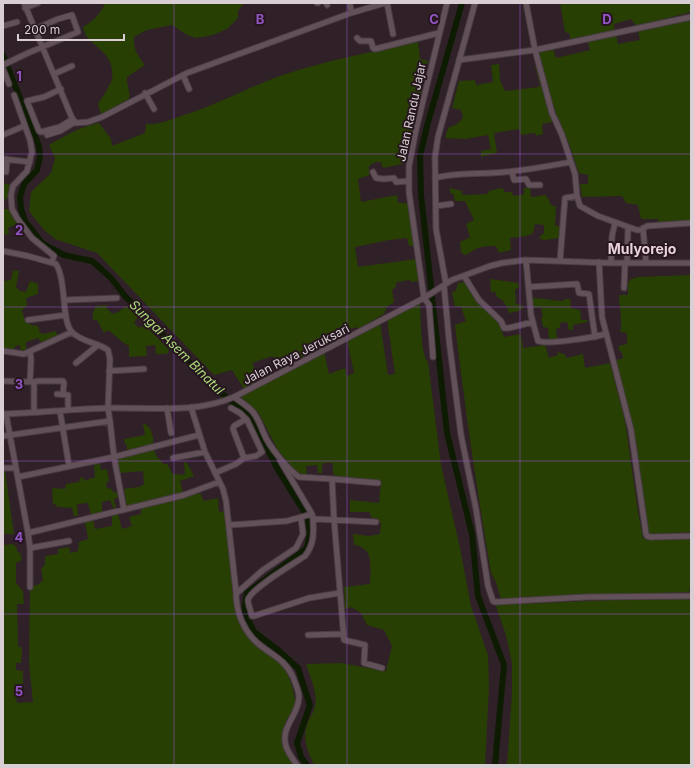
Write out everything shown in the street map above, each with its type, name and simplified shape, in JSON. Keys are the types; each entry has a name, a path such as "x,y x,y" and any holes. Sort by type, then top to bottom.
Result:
{"street":[{"path":"38,3 24,5 73,118 82,123 102,117 145,93 185,74 351,13 386,3 393,34"},
{"path":"350,3 351,13"},
{"name":"Jalan Randu Jajar","path":"433,356 430,311 429,305 424,297 407,182 410,154 447,3"},
{"path":"475,3 438,136 435,157 436,229 461,435 477,517 488,586 493,601 587,597 691,596"},
{"path":"526,3 535,50 552,113 562,135 575,174 577,196 580,206 615,223 639,230 651,226 691,223"},
{"path":"3,65 77,33 72,15 58,19 35,29"},
{"path":"459,60 535,50 691,17"},
{"path":"3,26 17,22"},
{"path":"357,38 359,41 371,41 373,48 377,48 439,33"},
{"path":"54,74 72,66"},
{"path":"3,69 8,84"},
{"path":"185,74 189,89"},
{"path":"61,89 27,101 39,131 41,132 57,128 73,118"},
{"path":"145,93 154,109"},
{"path":"14,95 32,147 32,155 26,173 12,186 12,209 32,238 54,256 52,262"},
{"path":"47,135 60,131 73,118"},
{"path":"3,135 24,126"},
{"path":"6,172 5,159 30,162"},
{"path":"435,178 458,174 512,172 544,168 571,162"},
{"path":"373,172 376,178 394,178 396,182 407,182"},
{"path":"512,172 514,180 526,179 529,185 540,185"},
{"path":"560,261 565,198 577,196"},
{"path":"436,206 451,204"},
{"path":"611,263 612,236 615,223"},
{"path":"624,288 628,228"},
{"path":"643,228 646,263"},
{"path":"3,251 56,264 59,270 65,300 68,325 72,332 78,337 109,351 110,371 108,408 114,457 124,510"},
{"path":"526,260 532,322 537,339 540,342 606,334"},
{"name":"Jalan Raya Jeruksari","path":"5,414 108,408 191,407 223,401 464,276 502,263 526,260 611,263 691,263"},
{"path":"599,262 602,317 631,430 646,534 647,536 651,537 691,536"},
{"path":"464,276 479,300 501,321 504,328 532,322"},
{"path":"529,287 577,284 579,293 589,294 595,336"},
{"path":"65,300 117,298"},
{"path":"28,320 66,315"},
{"path":"3,351 19,354 30,352 72,332"},
{"path":"76,363 98,345"},
{"path":"30,352 34,412"},
{"path":"110,371 144,368"},
{"path":"3,381 63,381 63,394"},
{"path":"57,394 68,395 68,410"},
{"path":"233,397 248,407 261,424 267,440 312,516 314,536 312,547 306,556 251,594 248,601 252,616 309,598 340,593"},
{"path":"191,407 205,452 226,501 236,600 241,620 250,635 284,663 297,687 299,697 297,707 287,726 285,740 286,746 297,765"},
{"path":"167,408 171,433"},
{"path":"214,473 236,464 244,458 256,456 262,452 246,419 240,413 231,408"},
{"path":"60,411 69,466"},
{"path":"5,414 28,533 30,548 30,587"},
{"path":"244,458 233,429 234,426 246,419"},
{"path":"3,436 110,422"},
{"path":"18,478 114,457 199,434"},
{"path":"173,458 205,452"},
{"path":"277,456 300,477 378,483"},
{"path":"3,468 16,468"},
{"path":"332,479 344,640 365,645 364,663 382,668"},
{"path":"28,533 184,495 219,482"},
{"path":"229,525 287,521 312,516 376,522"},
{"path":"236,592 238,592 263,570 300,544 303,534 301,518"},
{"path":"30,548 69,541"},
{"path":"308,635 343,634"}],"green space":[{"path":"105,3 244,3 238,11 238,18 227,29 213,35 196,38 187,35 172,25 147,30 134,37 136,52 145,65 127,77 129,99 101,115 98,104 111,82 112,70 107,57 88,38 83,27 96,17"},
{"path":"560,3 691,3 691,12 636,26 631,19 614,24 614,31 571,40 569,33 565,32"},
{"path":"691,19 691,221 658,223 658,219 641,219 638,205 626,203 622,196 582,197 580,184 588,184 588,175 579,173 556,113 546,82 539,52 553,49 556,58 590,50 588,42 616,34 618,44 640,40 638,31"},
{"path":"418,42 420,59 428,61 409,146 402,151 402,164 383,168 381,162 376,162 369,166 369,175 358,179 361,202 397,195 398,203 408,203 415,246 409,246 407,238 355,247 358,267 416,259 418,281 411,282 410,280 397,282 395,288 392,290 394,302 387,307 384,314 358,329 356,327 350,329 350,333 279,369 273,356 252,363 261,381 244,389 232,370 214,375 97,253 55,239 44,230 29,211 31,192 51,173 55,158 49,145 79,129 99,123 111,139 112,146 145,133 146,124 168,121 294,71 365,53"},
{"path":"499,64 500,80 505,91 539,87 540,85 535,66 538,66 553,122 542,124 543,134 536,136 535,133 521,135 519,129 494,133 497,153 481,157 481,151 491,149 488,135 465,139 445,138 448,128 457,124 463,118 461,110 452,108 459,81 475,80 476,85 493,82 491,65"},
{"path":"3,183 11,185 10,198 5,199 4,203"},
{"path":"450,188 462,191 462,195 487,194 489,191 502,188 505,192 511,192 514,196 524,194 524,188 530,188 531,197 546,195 552,206 556,206 555,225 560,227 559,238 545,240 540,239 540,236 544,233 544,225 535,224 533,233 527,236 510,238 511,250 499,253 496,246 486,246 464,255 461,252 460,242 470,237 466,224 474,220 465,201 455,201 453,194 450,193"},
{"path":"3,209 12,209 21,228 19,229 16,226 12,226 8,228 9,234 3,235"},
{"path":"13,270 19,271 16,287 20,291 26,292 30,281 38,284 38,294 26,298 27,306 22,310 26,322 38,326 40,333 44,334 55,331 59,338 41,342 38,338 26,342 26,353 21,352 20,345 15,346 14,352 3,350 3,281 11,280"},
{"path":"691,275 691,532 649,534 646,532 637,473 614,361 623,358 622,353 619,350 619,346 627,344 627,333 620,332 621,319 619,295 628,295 628,283 631,279 638,277"},
{"path":"490,279 518,283 519,287 515,290 516,304 524,307 519,311 509,313 506,306 497,297 495,292 491,292"},
{"path":"464,282 472,294 497,319 504,337 521,334 523,348 545,345 549,358 558,355 557,352 564,354 567,358 583,354 585,368 610,363 625,421 643,538 652,540 691,539 691,581 689,592 501,599 496,582 491,573 455,325 466,321 461,307 455,307 452,292 456,291 458,283"},
{"path":"533,298 556,301 570,299 571,308 580,310 581,320 588,320 587,322 573,325 573,330 569,330 567,322 560,323 560,328 556,329 557,339 549,339 548,328 543,327 541,308 533,308"},
{"path":"420,301 422,343 425,358 428,362 441,465 460,548 471,606 488,655 489,686 485,765 314,765 307,748 305,732 316,701 313,685 306,664 341,663 386,671 392,646 384,630 367,625 361,613 351,607 345,609 344,587 370,584 370,559 365,550 354,545 353,534 369,536 380,534 381,523 378,519 372,518 369,512 350,512 350,500 379,503 381,482 336,477 333,472 333,463 324,463 322,466 322,473 318,473 317,465 306,466 307,475 303,475 294,469 278,450 258,412 241,397 244,394 324,352 329,374 345,368 347,376 354,373 347,340 380,322 388,375 395,374 387,319"},
{"path":"107,305 107,309 112,314 118,312 126,306 138,317 134,323 139,328 145,325 169,350 167,354 156,354 155,345 146,346 147,355 145,356 129,357 129,346 123,343 108,330 104,333 97,320 93,320 93,311 95,310 95,306"},
{"path":"143,424 146,424 150,428 153,437 153,445 127,452 127,445 125,444 124,439 145,435"},
{"path":"153,448 158,459 160,459 163,464 167,464 173,474 185,474 184,462 187,463 194,476 180,481 183,493 127,507 124,489 139,487 144,484 143,471 119,473 117,458"},
{"path":"100,464 101,470 107,469 109,480 106,484 107,488 112,489 113,492 119,493 119,497 114,499 116,509 114,510 110,500 102,502 102,513 91,515 88,503 77,504 78,516 74,516 72,508 58,507 53,503 52,488 65,489 66,484 79,482 80,478 83,477 84,481 95,477 94,465"},
{"path":"3,471 5,471 14,534 3,534"},
{"path":"200,493 204,501 218,498 219,512 226,511 232,566 233,596 238,618 250,640 285,667 292,686 296,704 286,721 283,735 285,750 294,765 3,765 3,545 13,544 17,548 17,552 20,553 22,560 16,563 16,583 23,591 24,604 17,604 18,646 22,648 21,663 16,663 16,670 23,671 23,689 15,690 17,703 33,702 29,663 30,587 39,584 43,580 41,569 45,564 45,556 58,554 58,549 69,547 70,553 78,551 79,542 88,539 85,522 93,520 95,529 112,526 112,515 118,514 122,529 132,526 129,517 141,514 141,508"},
{"path":"691,598 691,765 507,765 512,694 512,663 506,635 496,605"}],"waterway":[{"path":"462,3 420,156 421,195 447,433 472,534 478,596 504,665 495,765"},
{"name":"Sungai Asem Binatul","path":"3,55 39,146 40,156 37,170 24,184 20,197 21,209 25,221 43,244 64,255 92,261 111,278 125,296 213,386 252,417 278,470 307,516 310,532 307,548 247,593 244,611 254,632 278,650 298,668 310,705 297,743 301,757 307,765"}],"district":[{"name":"Mulyorejo","path":"642,248"}]}
